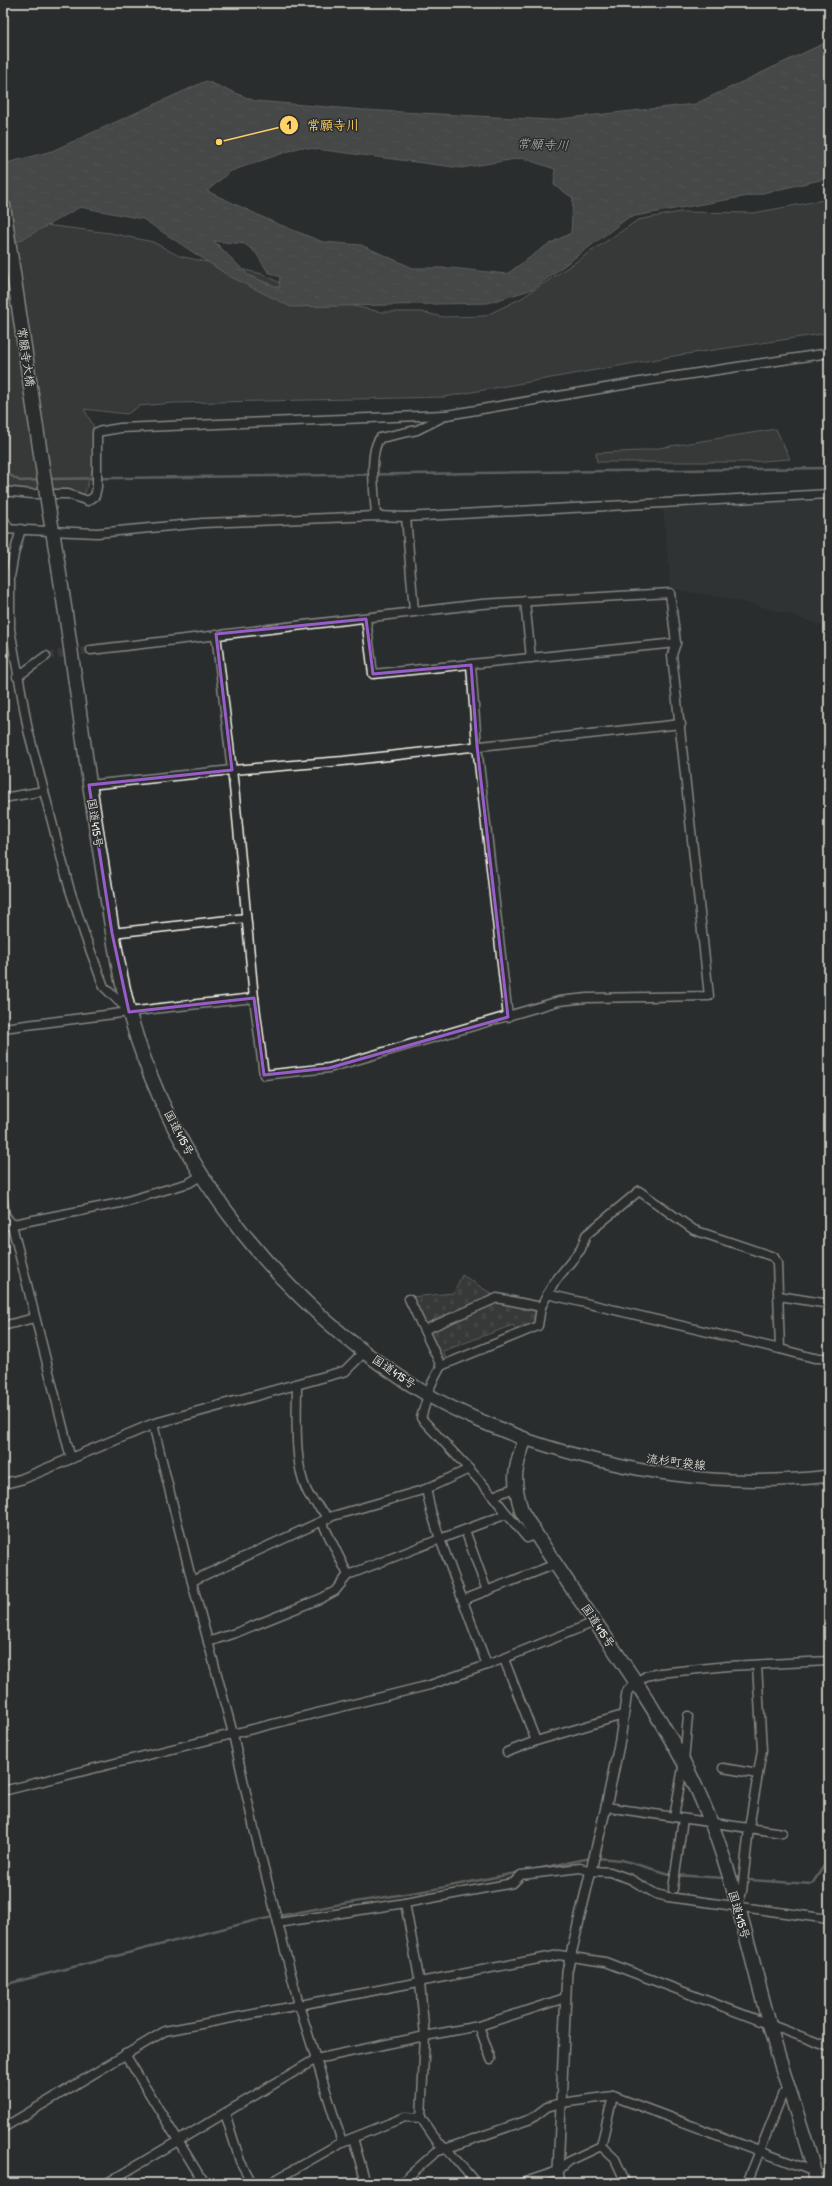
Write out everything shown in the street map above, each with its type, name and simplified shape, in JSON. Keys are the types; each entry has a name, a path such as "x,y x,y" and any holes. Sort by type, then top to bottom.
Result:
{"highway":[{"name":"常願寺大橋","path":"3,202 49,511"},
{"name":"国道415号","path":"49,511 112,933 129,1012 144,1058 167,1111 202,1175 241,1231 287,1283 330,1323 364,1352 429,1395 471,1417 524,1439 515,1467 514,1488 522,1512 596,1622 684,1762 711,1822 737,1906 769,2024 816,2178"}],"main road":[{"name":"流杉町袋線","path":"524,1439 573,1455 642,1472 693,1479 741,1481 804,1479 829,1476"}],"street":[{"path":"3,491 32,494 68,494 88,501 95,496 97,487 97,432 120,428 447,415 652,380 829,353"},
{"path":"376,516 374,466 375,444 380,438 417,430 447,415"},
{"path":"3,518 6,529 97,533 203,523 406,516 829,494"},
{"path":"406,516 414,611"},
{"path":"21,529 14,554 10,577 6,629 28,730 69,887 104,986 129,1012"},
{"path":"91,650 216,634 366,619 414,611 525,601 670,593 676,643 672,655 681,724 708,996 587,998 559,1001 328,1068 264,1075 254,998 232,770 216,634"},
{"path":"525,601 531,658"},
{"path":"366,619 373,674 676,643"},
{"path":"17,677 46,656"},
{"path":"471,665 477,746 508,1017"},
{"path":"89,785 232,770 343,761 681,724"},
{"path":"3,798 44,791"},
{"path":"112,933 246,918"},
{"path":"3,1028 254,998"},
{"path":"3,1226 120,1203 189,1183 202,1175"},
{"path":"536,1534 527,1538 493,1496 421,1418 431,1385 441,1366 538,1326 541,1307 547,1294 553,1284 581,1249 586,1235 639,1191 694,1230 774,1257 777,1263 780,1349"},
{"path":"3,1200 5,1215 12,1225 34,1318 71,1459"},
{"path":"547,1294 814,1358 829,1358"},
{"path":"779,1296 829,1304"},
{"path":"424,1330 497,1298 541,1307"},
{"path":"409,1299 441,1366"},
{"path":"3,1326 34,1318"},
{"path":"3,1484 22,1479 153,1424 345,1370 364,1352"},
{"path":"297,1384 298,1449 304,1484 309,1496 330,1518"},
{"path":"153,1424 192,1582 233,1734 255,1833 299,2005 342,2142"},
{"path":"192,1582 330,1518 426,1489 469,1469"},
{"path":"493,1496 514,1488"},
{"path":"426,1489 440,1539 488,1665"},
{"path":"208,1642 238,1632 322,1598 335,1591 348,1575 507,1514"},
{"path":"322,1522 348,1575"},
{"path":"465,1530 487,1591"},
{"path":"463,1600 556,1564"},
{"path":"3,1791 430,1685 504,1659 596,1622"},
{"path":"504,1659 536,1741"},
{"path":"560,2183 558,2171 567,1971 606,1807 627,1692 635,1683 646,1676 660,1673 829,1661"},
{"path":"737,1906 742,1892 748,1828 762,1750 757,1665"},
{"path":"507,1752 536,1741 623,1715"},
{"path":"674,1817 684,1762 688,1716"},
{"path":"723,1768 758,1774"},
{"path":"606,1807 782,1833"},
{"path":"673,1889 683,1818"},
{"path":"278,1923 513,1883 521,1875 580,1868 592,1871 610,1872 630,1879 656,1894 829,1919"},
{"path":"405,1902 420,1983 425,2036 421,2118 438,2143 448,2149 476,2183"},
{"path":"3,2128 165,2031 559,1955 571,1955 606,1962 829,2047"},
{"path":"107,2183 135,2165 150,2159 225,2112 316,2059 479,2026 565,1998"},
{"path":"479,2026 491,2059"},
{"path":"125,2054 180,2141 203,2181 193,2183"},
{"path":"747,2183 783,2093 789,2089"},
{"path":"601,2146 613,2096"},
{"path":"401,2183 436,2152 531,2119 547,2107 561,2103 613,2096 759,2153 816,2178"},
{"path":"225,2112 240,2160 252,2183"},
{"path":"270,2183 342,2142 405,2117 421,2118"},
{"path":"353,2138 366,2183"},
{"path":"522,2183 558,2171 569,2161 601,2146"},
{"path":"601,2146 615,2159 626,2183"}],"highlighted area":[{"path":"366,619 373,674 471,665 477,746 508,1017 329,1068 264,1075 254,998 129,1012 112,933 89,785 232,770 216,634"}],"shaded area":[{"path":"829,500 829,628 785,613 735,600 672,589 663,509"}],"green space":[{"path":"829,199 829,333 680,355 444,397 173,403 139,406 127,414 84,409 93,425 93,467 84,496 3,487 3,243 37,224 110,233 153,242 179,256 263,274 302,295 381,312 421,312 443,317 485,316 522,298 638,220 680,212 754,213"},
{"path":"776,429 790,459 748,462 597,462 596,453 640,451"},
{"path":"462,1275 495,1296 498,1301 536,1311 535,1325 517,1332 513,1325 443,1351 446,1359 439,1361 410,1297 454,1293"}],"water":[{"path":"829,41 829,178 754,195 629,217 533,289 488,303 291,307 229,276 143,219 80,207 3,250 3,164 52,151 206,81 255,101 364,110 551,120 695,104","holes":["301,147 461,168 522,158 555,169 554,185 573,198 571,233 547,245 507,274 451,268 413,268 361,245 323,242 273,222 207,191 231,171","214,241 245,244 256,253 268,272 280,277 279,288 248,275"]}],"waterway":[{"path":"48,479 829,468"},
{"path":"3,471 20,481 41,480"},
{"path":"3,1985 253,1921 336,1905 430,1890 591,1858"},
{"path":"596,1858 622,1860 673,1875 725,1878"},
{"path":"734,1879 812,1884 829,1858"}],"tunnel":[{"path":"46,656 91,650"}],"place":[{"name":"常願寺川","path":"219,142"}]}
